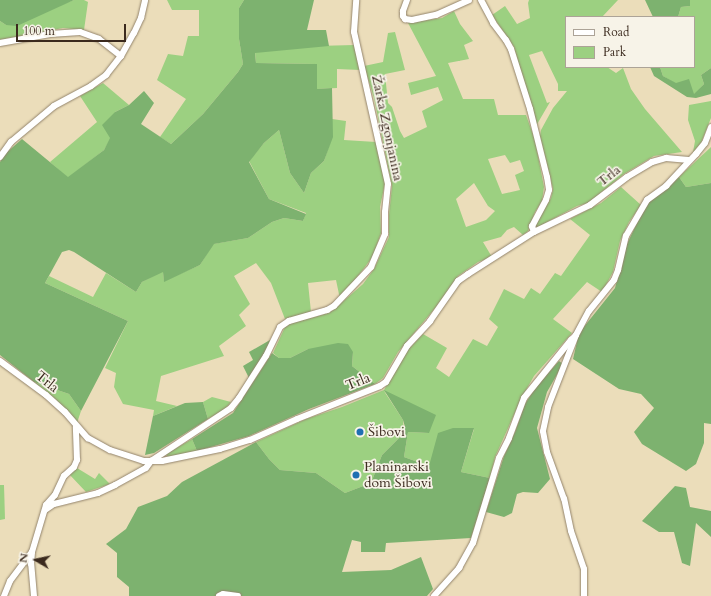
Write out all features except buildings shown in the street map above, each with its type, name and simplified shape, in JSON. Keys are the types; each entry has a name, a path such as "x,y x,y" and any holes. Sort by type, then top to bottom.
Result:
{"street":[{"path":"0,157 11,142 54,106 101,80 121,56 141,18 145,0"},
{"name":"Žarka Zgonjanina","path":"45,510 54,504 106,490 146,468 151,461 231,408 266,356 280,327 289,321 334,306 367,272 376,256 385,234 385,212 388,184 354,32 356,0"},
{"path":"407,0 403,11 403,16 412,20 436,15 469,0"},
{"path":"481,0 493,23 511,49 530,109 547,177 549,190 546,200 532,226 534,232"},
{"path":"0,43 50,34 80,32 99,39 121,56"},
{"path":"584,596 584,569 571,531 564,500 547,452 543,430 548,406 576,335 589,311 614,280 618,270 626,236 647,200 666,186 705,143 711,127"},
{"name":"Trla","path":"0,361 46,395 65,412 76,427 88,438 104,447 136,459 162,461 192,456 250,440 297,418 380,386 386,382 406,346 430,321 458,281 534,232 590,205 627,177 652,162 666,158 689,160"},
{"path":"434,596 459,568 473,544 499,458 509,438 524,398 570,340 576,335"},
{"path":"34,596 31,564 32,552 46,506 55,495 64,476 74,467 77,460 76,427"},
{"path":"4,596 10,581 32,552"},
{"path":"219,596 223,594 238,596"}],"green space":[{"path":"0,0 74,0 17,26 6,25 0,21"},
{"path":"74,0 84,0 88,2 84,30 63,28 0,40 0,21 6,25"},
{"path":"167,0 244,0 239,8 239,39 243,64 203,114 171,144 160,137 186,99 157,80 168,54 183,56 188,36 199,36 199,10 172,10"},
{"path":"244,0 314,0 307,30 326,30 329,46 255,53 256,63 317,64 317,89 332,88 333,137 324,161 311,173 304,193 290,173 279,130 264,143 249,162 269,199 306,214 303,221 284,218 272,222 248,238 214,244 200,265 164,282 163,272 142,282 136,292 74,252 69,250 62,252 45,283 128,321 81,411 69,394 34,382 0,355 0,162 5,154 22,139 68,177 104,150 110,138 102,125 115,112 129,105 144,91 154,103 141,124 171,144 203,114 243,64 239,39 239,8"},
{"path":"529,0 618,0 603,16 565,16 565,68 608,68 616,73 623,68 631,89 645,109 682,152 654,156 624,174 588,203 577,206 538,227 535,227 535,225 551,198 553,189 540,136 541,130 553,108 567,91 558,91 558,84 542,51 529,55 547,103 550,102 536,126 514,47 492,15 505,6 517,24 530,18"},
{"path":"645,0 690,0 690,6 681,7 678,16 653,16"},
{"path":"690,0 711,0 711,68 701,75 704,84 694,95 663,76 660,68 695,68 695,16 678,16 681,7 690,6"},
{"path":"454,11 460,24 473,41 464,45 469,59 448,63 463,99 494,99 498,115 526,115 535,140 544,187 542,201 535,212 528,231 523,235 514,227 507,230 501,237 483,242 492,257 478,262 458,276 436,307 398,352 383,378 375,384 352,366 353,352 308,349 290,358 279,358 273,353 285,327 291,323 332,311 363,284 374,269 389,237 389,215 392,186 374,98 364,66 383,62 388,33 395,32 405,70 385,74 388,103 392,107 400,131 404,138 427,127 422,111 443,100 438,87 411,95 408,83 436,76 408,23 442,18","holes":["505,155 510,163 520,160 524,171 515,175 520,190 502,194 488,159","474,183 488,206 495,211 486,220 466,227 456,199"]},
{"path":"354,45 360,70 337,69 337,88 317,89 316,64 256,63 255,52 316,46"},
{"path":"650,68 660,68 663,76 676,83 689,79 694,94 704,84 701,75 711,68 711,94 696,98 687,97 654,76"},
{"path":"103,83 129,105 115,112 111,138 104,150 68,178 50,162 97,122 80,96"},
{"path":"711,101 711,118 701,143 693,152 695,141 688,120 689,105"},
{"path":"332,119 346,121 344,140 376,142 385,183 380,207 381,233 373,256 365,267 340,299 336,280 308,283 311,312 285,319 271,283 256,263 234,276 250,304 239,315 246,326 219,346 224,356 161,376 156,401 177,406 153,416 154,410 123,404 114,387 116,373 105,368 128,321 45,283 49,276 93,297 106,273 136,292 142,282 163,271 164,281 200,265 213,244 248,238 272,222 284,218 303,221 306,213 269,199 249,161 264,143 279,130 290,173 304,193 311,173 324,161 332,137"},
{"path":"711,147 711,183 686,187 679,177"},
{"path":"679,177 686,187 711,183 711,424 704,423 704,443 696,464 686,471 642,444 634,432 654,408 641,394 619,389 573,359 579,333 615,288 627,244 647,202 664,191"},
{"path":"621,187 641,205 629,222 620,241 613,272 602,292 587,282 553,319 572,333 534,376 522,397 495,457 490,478 461,472 474,429 429,466 404,457 408,432 429,433 384,391 403,420 404,433 382,455 371,483 345,493 316,473 280,470 256,442 306,419 342,407 384,390 405,353 423,334 447,348 436,368 449,377 473,339 487,346 498,327 489,319 504,289 524,299 531,288 540,294 555,273 561,276 590,235 570,219 601,203"},
{"path":"270,340 265,355 249,378 243,366 253,360 249,352"},
{"path":"338,343 348,344 353,352 352,366 375,384 309,409 249,436 197,451 192,439 233,413 272,353 279,358 290,358 308,349"},
{"path":"559,361 563,364 547,392 537,428 550,479 538,493 523,492 517,494 512,513 504,517 486,512 504,456 515,432 525,404 536,387"},
{"path":"34,382 69,394 81,411 77,423 55,399"},
{"path":"384,390 436,415 429,433 408,432 404,457 429,466 438,433 453,428 474,428 461,472 490,478 471,538 386,543 385,552 361,552 361,542 352,540 342,572 391,570 421,557 433,589 427,596 129,596 129,587 117,577 117,553 106,544 126,529 138,507 167,496 182,482 256,442 280,470 316,473 345,493 371,483 382,455 404,433 405,427 403,420"},
{"path":"212,397 231,402 225,409 208,419 203,402"},
{"path":"203,402 208,419 154,453 145,455 153,416 185,403"},
{"path":"192,439 197,451 168,458 166,454"},
{"path":"77,468 95,479 99,473 110,484 86,492 69,474"},
{"path":"0,485 4,485 5,519 0,520"},
{"path":"675,486 686,488 690,507 711,511 711,537 696,523 690,566 682,563 674,532 659,532 642,521"}],"place":[{"name":"Šibovi","path":"360,432"},
{"name":"Planinarski dom Šibovi","path":"356,475"}]}
